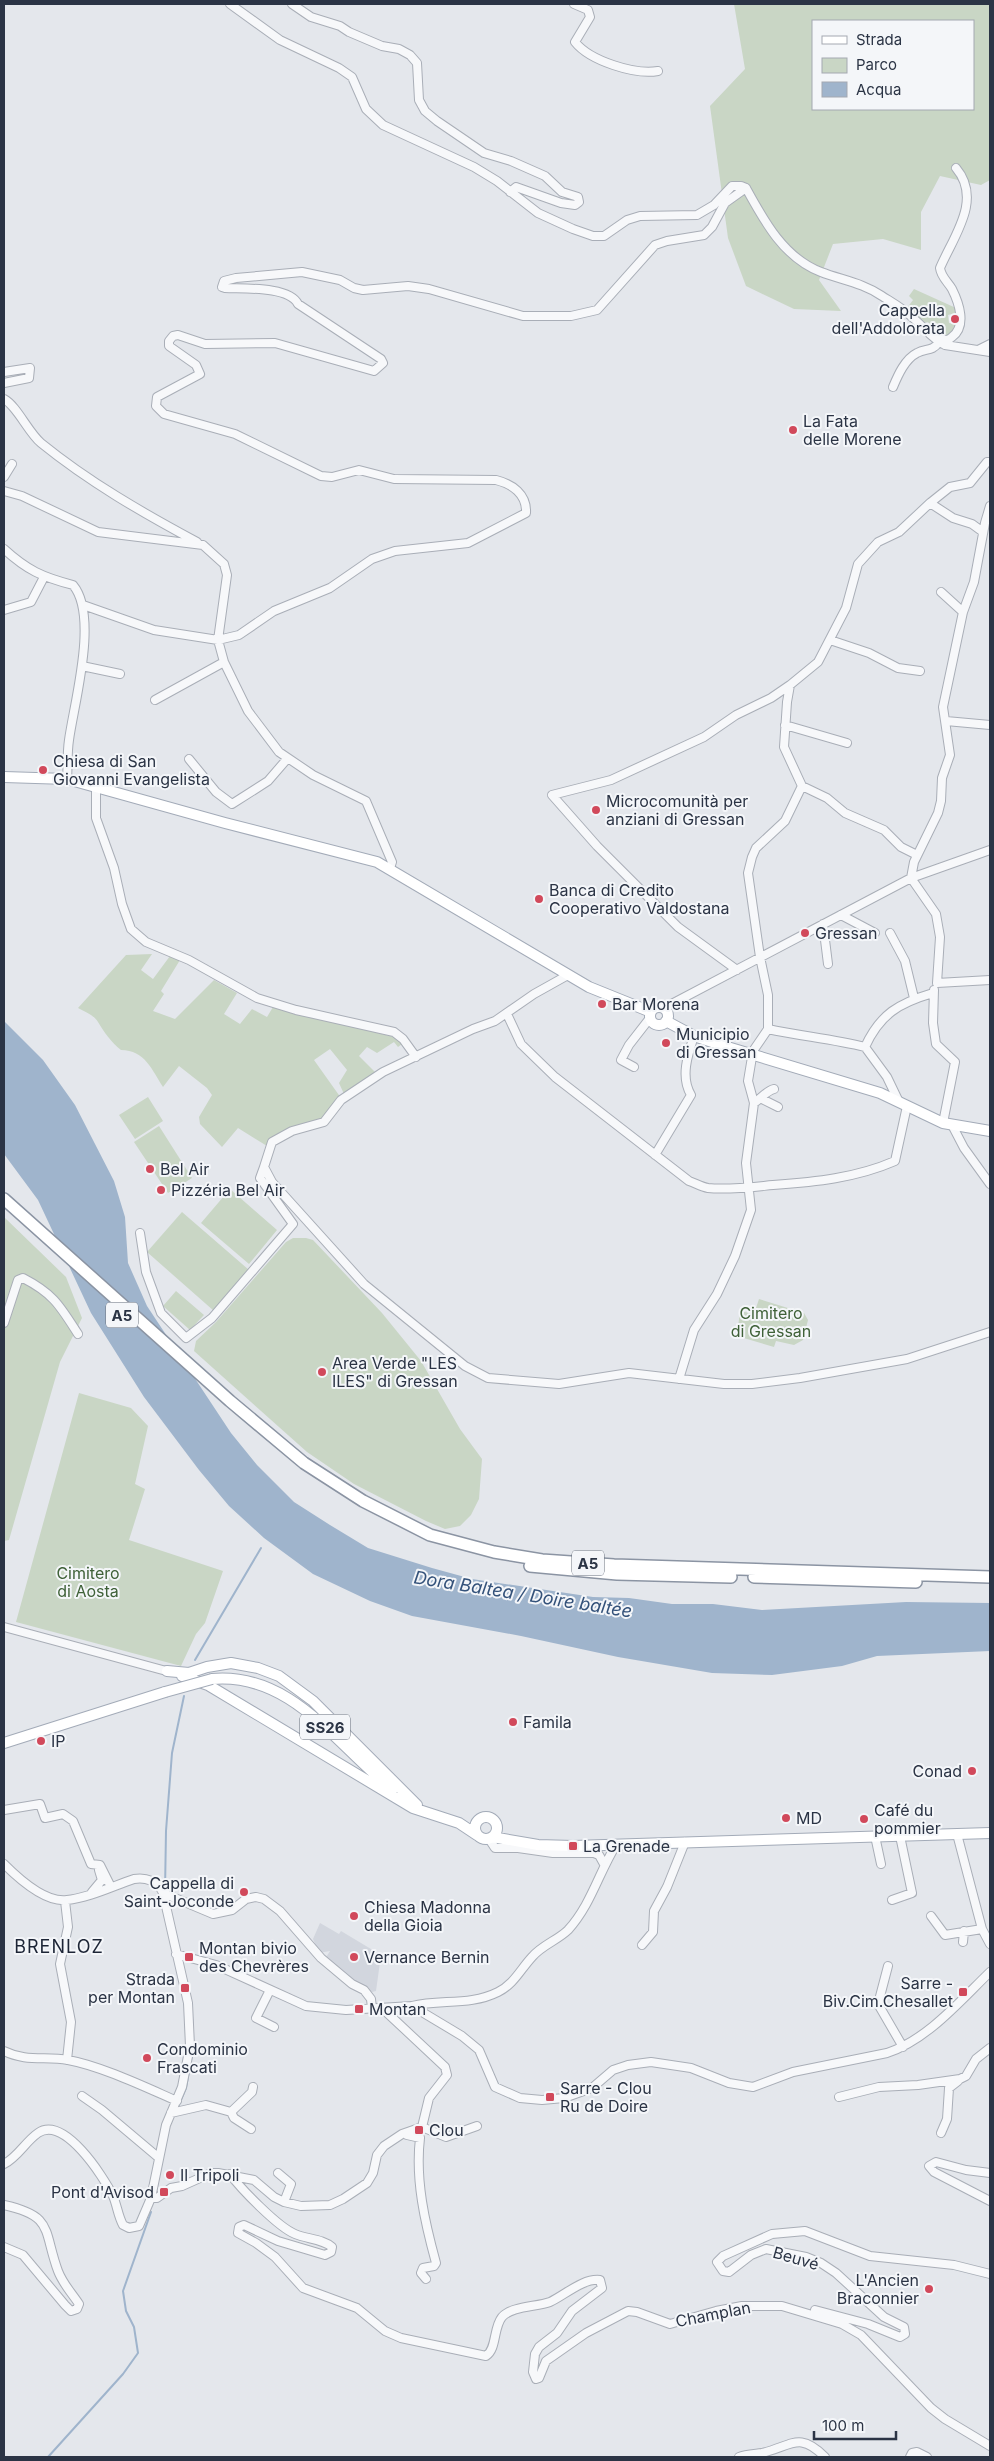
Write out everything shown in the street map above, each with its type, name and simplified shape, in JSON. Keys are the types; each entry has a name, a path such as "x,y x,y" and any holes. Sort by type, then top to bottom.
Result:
{"highway":[{"name":"A5","path":"4,1199 230,1401 304,1463 363,1501 430,1535 494,1552 542,1560 614,1565 990,1577"},
{"name":"A5","path":"4,1208 241,1421 299,1468 359,1507 429,1541 496,1560 546,1569 617,1574 990,1584"}],"main road":[{"path":"4,777 67,779 224,824 377,862 589,987 650,1015 658,1025 666,1021 668,1014 664,1008 657,1007 650,1015"},
{"path":"666,1021 694,1036 880,1093 947,1124 990,1131"},
{"path":"182,1676 197,1676 231,1663 258,1668 280,1676 313,1701 425,1811"},
{"path":"167,1671 189,1673 197,1676 208,1685 398,1799 425,1811"},
{"name":"SS26","path":"4,1743 212,1679 245,1680 285,1695 305,1709 383,1782 425,1811 459,1824 481,1838 514,1840 554,1846 990,1833"},
{"name":"SS26","path":"459,1824 490,1818 496,1826 514,1840"},
{"path":"477,1834 475,1829 478,1821"},
{"path":"490,1838 496,1832 496,1826"}],"street":[{"path":"230,4 280,40 339,68 352,77 366,109 383,125 474,167 525,204 548,218 593,236 604,236 627,220 640,216 697,215 714,205 732,186 736,185 746,188 761,216 783,245 796,258 820,272 866,286 911,316 938,342 945,346 990,352"},
{"path":"292,4 311,17 340,26 382,46 399,49 410,55 417,62 419,100 425,111 484,153 511,161 545,176 562,192 578,197 579,202 575,205 561,203 516,187 510,192"},
{"path":"574,4 588,10 590,16 575,42 580,48 596,59 647,73 658,71"},
{"path":"926,329 930,327 938,336 947,340 957,333 961,325 955,298 940,268 957,237 967,201 967,184 956,168"},
{"path":"83,605 154,630 218,640 238,635 274,611 330,588 372,559 396,551 468,543 526,512 527,506 519,491 510,484 496,480 394,479 359,470 332,477 320,476 235,434 164,414 156,406 157,397 200,374 196,365 169,346 169,341 178,334 205,344 274,343 374,371 383,363 381,358 298,304 290,294 225,288 222,286 224,281 236,278 302,272 340,280 354,288 363,290 408,286 429,289 523,316 571,316 589,313 597,310 655,246 667,241 704,235 715,222 725,203 746,188"},
{"path":"893,387 904,366 917,352 934,349 938,342"},
{"path":"978,350 990,344"},
{"path":"4,372 30,368 29,378 4,384"},
{"path":"4,399 39,441 136,509 203,545 224,564 227,575 218,640 224,662 248,711 287,759 313,775 366,801 392,862 390,868"},
{"path":"737,970 678,927 597,846 552,795 611,780 704,737 736,714 771,698 790,685 818,662 846,608 858,564 878,542 899,532 950,487 970,483 987,462 990,462"},
{"path":"4,477 12,464"},
{"path":"4,491 22,496 98,532 203,545"},
{"path":"930,503 953,518 972,524 983,532"},
{"path":"990,506 974,582 963,612 943,706 950,755 942,778 941,801 938,813 917,855 911,878 936,914 940,937 937,983 933,993 933,1023 936,1044 955,1062 947,1124 984,1179 990,1184"},
{"path":"4,548 26,568 44,578 72,585 83,605 82,666 69,741 67,779"},
{"path":"4,610 31,602 44,578"},
{"path":"941,592 963,612"},
{"path":"830,640 869,653 898,668 920,671"},
{"path":"155,700 224,662"},
{"path":"82,666 120,674"},
{"path":"790,685 784,747 802,786 827,798 845,812 884,830 901,848 917,855"},
{"path":"946,721 990,725"},
{"path":"785,725 847,742"},
{"path":"189,760 216,792 232,804 268,781 287,759"},
{"path":"679,1379 694,1330 718,1294 735,1256 751,1210 746,1163 754,1103 748,1081 753,1055 768,1029 768,995 760,957 748,873 756,848 785,821 802,786"},
{"path":"96,787 96,818 114,868 122,904 131,929 146,942 189,960 257,998 296,1010 394,1032 403,1039 416,1057"},
{"path":"664,1008 911,878 990,850"},
{"path":"841,915 875,933"},
{"path":"823,924 828,964"},
{"path":"890,933 905,961 914,998"},
{"path":"140,1233 146,1272 161,1313 186,1338 212,1318 293,1224 260,1178 272,1142 292,1131 324,1122 342,1100 383,1072 507,1014 534,994 568,975"},
{"path":"937,983 990,980"},
{"path":"865,1047 884,1016 914,998 933,993"},
{"path":"507,1014 521,1044 554,1077 689,1181 706,1188 750,1188 840,1178 876,1170 895,1161 903,1104 887,1077 865,1047 829,1038 793,1035 768,1029"},
{"path":"634,1067 621,1060 650,1015"},
{"path":"654,1155 691,1095 687,1088 686,1058 694,1036"},
{"path":"754,1103 762,1098 767,1091 774,1089"},
{"path":"762,1098 778,1107"},
{"path":"264,1167 272,1182 364,1284 465,1366 488,1378 559,1384 630,1373 724,1384 752,1384 800,1378 907,1359 990,1332"},
{"path":"4,1323 18,1280 23,1278 44,1289 56,1301 78,1334"},
{"path":"4,1627 182,1676"},
{"path":"4,1810 40,1804 45,1818 63,1814 72,1821 91,1864 97,1868 102,1880 91,1893"},
{"path":"957,1834 982,1929 990,1944"},
{"path":"874,1836 881,1864"},
{"path":"892,1900 912,1893 900,1836"},
{"path":"490,1838 495,1848 518,1848 553,1853 594,1853 598,1855 604,1864"},
{"path":"642,1945 653,1932 654,1911 667,1887 685,1842"},
{"path":"178,1955 216,1965 306,2006 383,2009 465,2002 497,1992 512,1982 532,1957 544,1946 567,1931 603,1873 604,1864 616,1844"},
{"path":"4,1864 43,1894 54,1899 66,1901 142,1878 158,1885 163,1894 178,1955 188,2003 190,2036 186,2072 159,2158 151,2198 141,2224 136,2228 126,2227 103,2177 68,2137 58,2130 47,2129 38,2133 12,2160 4,2164"},
{"path":"91,1864 100,1865 111,1887"},
{"path":"163,1894 213,1914 232,1910 246,1899 256,1897 264,1899 280,1911 321,1958 352,1984 364,1990 371,1999 372,2008"},
{"path":"66,1901 68,1927 60,1964 71,2022 67,2060"},
{"path":"931,1916 945,1935 982,1929"},
{"path":"963,1942 964,1931"},
{"path":"888,1966 878,2004 903,2047"},
{"path":"412,2006 462,2036 479,2050 495,2087 520,2098 533,2100 576,2096 592,2088 613,2070 639,2063 651,2062 691,2068 729,2083 753,2087 793,2072 886,2053 903,2047 936,2022 990,1972"},
{"path":"270,1990 256,2018 274,2028"},
{"path":"383,2009 448,2070 429,2098 422,2127"},
{"path":"942,2133 947,2118 949,2088 966,2076 976,2059 990,2048"},
{"path":"4,2051 27,2059 67,2060 90,2066 176,2101"},
{"path":"839,2097 879,2087 960,2080"},
{"path":"231,2112 252,2092 253,2087"},
{"path":"82,2096 102,2110 159,2158"},
{"path":"173,2113 191,2107 206,2105 231,2112 234,2118 251,2129"},
{"path":"151,2198 157,2198 170,2188 182,2186 210,2173 230,2174 254,2180 274,2197 284,2202 301,2206 330,2205 367,2183 373,2173 379,2151 402,2134 422,2127 446,2137 477,2126"},
{"path":"402,2134 420,2138 421,2204 436,2263 434,2266 423,2268 421,2273 426,2279"},
{"path":"990,2174 936,2162 929,2166 934,2172 990,2200"},
{"path":"278,2173 291,2184 284,2202"},
{"name":"Champlan","path":"230,2174 235,2183 294,2234 327,2243 332,2247 331,2252 325,2255 278,2241 244,2225 236,2229 238,2233 256,2243 275,2258 303,2288 357,2308 385,2331 401,2338 481,2356 489,2354 502,2317 510,2312 549,2302 597,2279 602,2281 602,2288 572,2311 557,2333 539,2347 535,2354 534,2378 538,2378 546,2362 586,2333 628,2312 637,2312 670,2324 742,2306 764,2305 789,2308"},
{"path":"4,2205 34,2215 43,2222 64,2284 79,2304 77,2309 71,2310 65,2305 23,2255 4,2247"},
{"name":"Beuvé","path":"789,2308 795,2305 848,2318 868,2324 893,2336 900,2337 905,2334 904,2327 884,2318 836,2273 821,2263 806,2257 766,2249 751,2255 729,2272 723,2271 717,2262 722,2256 772,2234 805,2231 876,2258 954,2265 990,2274"},
{"path":"789,2308 842,2324 861,2334 931,2408 945,2419 990,2446"},
{"path":"740,2457 763,2453 792,2442 802,2441 814,2446 825,2457"},
{"path":"910,2457 912,2453 917,2452 927,2457"}],"shaded area":[{"name":"Vernance Bernin","path":"320,1923 339,1934 341,1931 381,1955 376,1991 372,1992 352,1982 325,1959 330,1951 319,1953 313,1939"}],"green space":[{"path":"734,4 990,4 990,180 981,185 940,176 921,212 921,250 883,239 833,244 819,280 841,311 794,309 746,286 728,238 710,106 745,69"},
{"path":"914,289 956,308 956,313 948,315 949,323 958,324 956,330 947,337 937,334 928,322 924,323 907,308 913,300 909,296"},
{"path":"152,954 141,970 153,979 170,956 180,960 161,991 164,994 153,1011 175,1019 214,980 237,993 224,1014 240,1024 252,1009 267,1017 273,1007 394,1037 402,1044 398,1047 394,1042 377,1053 367,1047 359,1056 376,1073 344,1094 339,1083 347,1070 330,1049 314,1060 341,1098 324,1119 277,1135 267,1146 238,1128 222,1147 200,1124 199,1117 212,1095 207,1088 179,1066 163,1087 142,1057 136,1053 121,1050 108,1037 94,1017 78,1008 126,955"},
{"path":"148,1097 163,1121 135,1139 119,1115"},
{"path":"159,1126 192,1178 168,1193 134,1142"},
{"path":"230,1189 277,1230 249,1264 201,1223"},
{"path":"182,1212 249,1270 214,1311 147,1252"},
{"path":"4,1217 66,1277 82,1318 60,1362 9,1540 4,1541"},
{"name":"Area Verde \"LES ILES\" di Gressan","path":"293,1238 313,1240 382,1313 421,1361 460,1429 482,1459 479,1499 471,1515 460,1526 445,1529 354,1484 307,1452 194,1351 196,1341 216,1322 286,1242"},
{"path":"176,1291 204,1315 190,1330 163,1306"},
{"name":"Cimitero di Gressan","path":"759,1299 804,1313 808,1320 803,1340 794,1345 776,1341 774,1347 737,1336 740,1311 754,1314"},
{"name":"Cimitero di Aosta","path":"79,1393 131,1408 148,1426 135,1484 145,1489 129,1540 223,1571 205,1623 196,1634 181,1666 16,1622"}],"water":[{"name":"Dora Baltea / Doire baltée","path":"4,1021 43,1060 75,1105 114,1181 125,1217 128,1263 147,1306 231,1433 257,1465 294,1502 368,1548 472,1579 593,1597 629,1598 672,1604 713,1604 762,1610 906,1602 990,1603 990,1651 877,1656 842,1666 772,1675 712,1673 618,1657 521,1636 412,1616 370,1601 313,1574 264,1538 229,1506 199,1470 144,1397 91,1313 38,1200 4,1154"}],"waterway":[{"path":"195,1660 261,1548"},
{"path":"165,1891 166,1831 172,1753 184,1696"},
{"path":"191,2004 193,2032"},
{"path":"177,2109 186,2088 192,2054"},
{"path":"48,2457 123,2374 138,2353 134,2327 126,2311 123,2291 151,2212"}],"place":[{"name":"Cappella dell'Addolorata","path":"955,319"},
{"name":"La Fata delle Morene","path":"793,430"},
{"name":"Chiesa di San Giovanni Evangelista","path":"43,770"},
{"name":"Microcomunità per anziani di Gressan","path":"596,810"},
{"name":"Banca di Credito Cooperativo Valdostana","path":"539,899"},
{"name":"Gressan","path":"805,933"},
{"name":"Bar Morena","path":"602,1004"},
{"name":"Municipio di Gressan","path":"666,1043"},
{"name":"Bel Air","path":"150,1169"},
{"name":"Pizzéria Bel Air","path":"161,1190"},
{"name":"Area Verde \"LES ILES\" di Gressan","path":"322,1372"},
{"name":"Famila","path":"513,1722"},
{"name":"IP","path":"41,1741"},
{"name":"Conad","path":"972,1771"},
{"name":"MD","path":"786,1818"},
{"name":"Café du pommier","path":"864,1819"},
{"name":"La Grenade","path":"573,1846"},
{"name":"Cappella di Saint-Joconde","path":"244,1892"},
{"name":"Chiesa Madonna della Gioia","path":"354,1916"},
{"name":"Montan bivio des Chevrères","path":"189,1957"},
{"name":"Vernance Bernin","path":"354,1957"},
{"name":"Strada per Montan","path":"185,1988"},
{"name":"Sarre - Biv.Cim.Chesallet","path":"963,1992"},
{"name":"Montan","path":"359,2009"},
{"name":"Condominio Frascati","path":"147,2058"},
{"name":"Sarre - Clou Ru de Doire","path":"550,2097"},
{"name":"Clou","path":"419,2130"},
{"name":"Il Tripoli","path":"170,2175"},
{"name":"Pont d'Avisod","path":"164,2192"},
{"name":"L'Ancien Braconnier","path":"929,2289"}],"district":[{"name":"BRENLOZ","path":"59,1946"}]}
